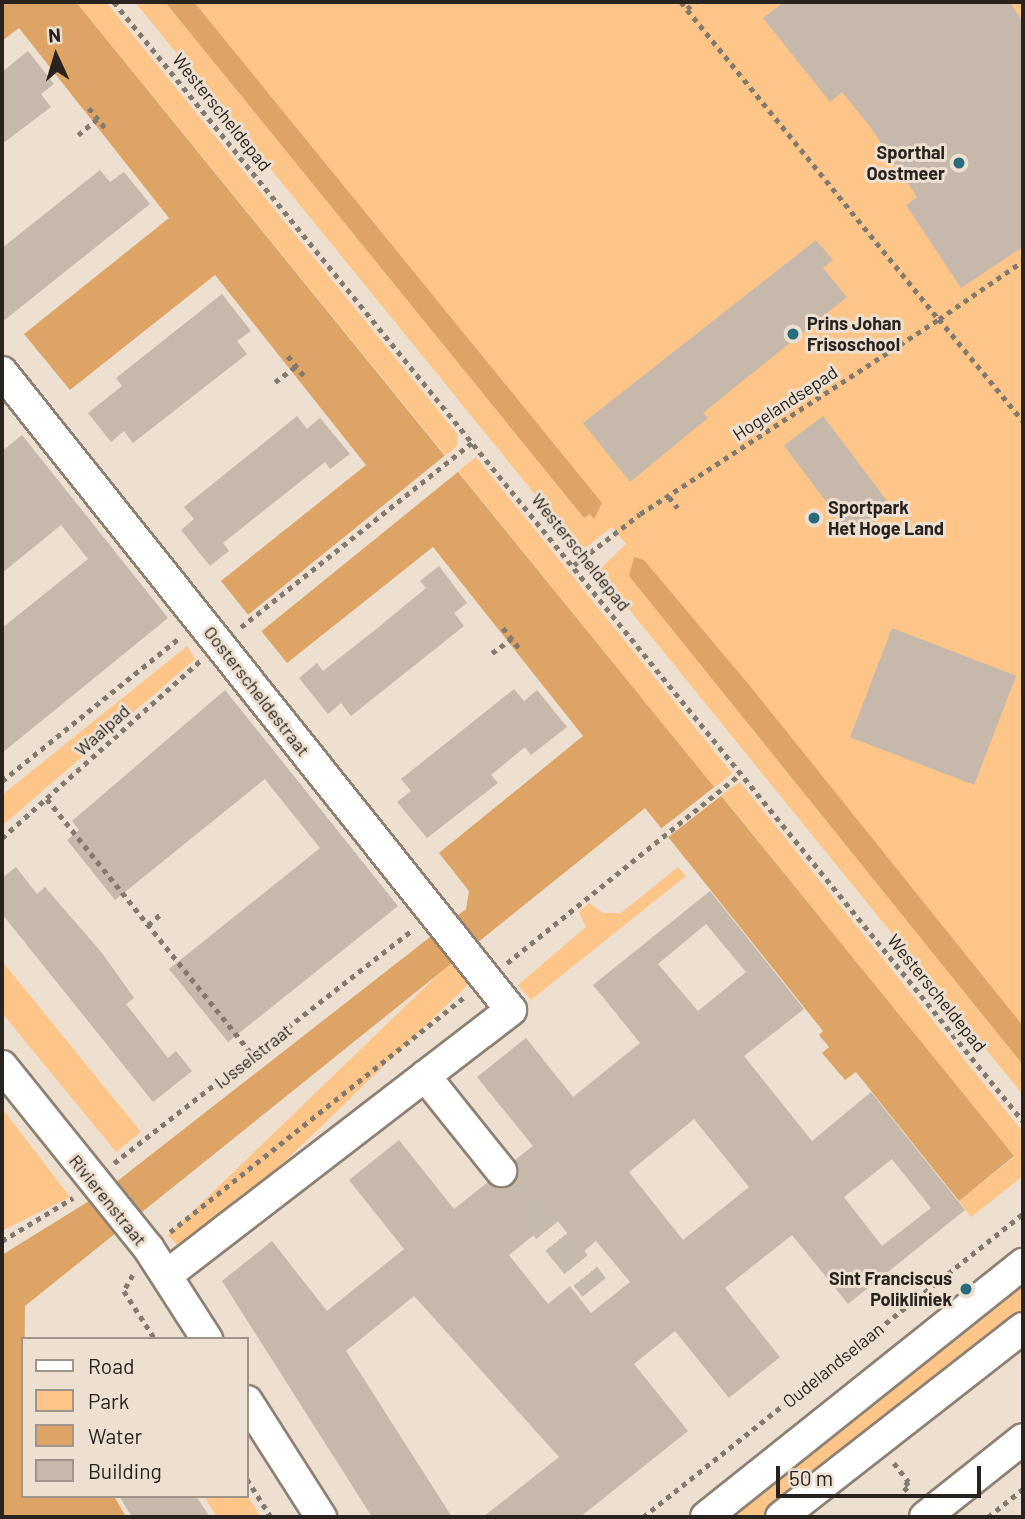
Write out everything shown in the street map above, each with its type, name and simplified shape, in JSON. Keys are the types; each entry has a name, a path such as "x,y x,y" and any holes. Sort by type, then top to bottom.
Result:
{"street":[{"name":"Oosterscheldestraat","path":"6,386 202,620 511,1010 425,1076"},
{"name":"Rivierenstraat","path":"2,1066 89,1190 127,1223 149,1249 206,1337"},
{"path":"167,1275 425,1076 501,1171"},
{"path":"706,1517 1023,1264"},
{"path":"781,1517 1023,1328"},
{"path":"248,1403 321,1517"},
{"path":"926,1516 1023,1439"}],"path":[{"name":"Westerscheldepad","path":"114,2 574,565 1023,1122"},
{"path":"681,2 1023,421"},
{"path":"687,9 695,2"},
{"path":"89,108 95,120 105,128"},
{"path":"78,135 95,120"},
{"name":"Hogelandsepad","path":"574,565 669,496 1023,261"},
{"path":"288,356 293,368 304,376"},
{"path":"275,382 293,368"},
{"path":"245,624 473,442"},
{"path":"669,496 678,508"},
{"name":"Waalpad","path":"2,781 202,620"},
{"path":"502,628 509,640 520,649"},
{"path":"492,653 509,640"},
{"name":"Waalpad","path":"2,838 220,643"},
{"path":"154,1337 124,1291 149,1249 482,973 656,842 740,774"},
{"path":"47,799 254,1056"},
{"path":"148,925 162,913"},
{"name":"IJsselstraat","path":"2,1241 89,1190 433,913"},
{"name":"Oudelandselaan","path":"643,1517 1023,1214"},
{"path":"878,1440 926,1516"},
{"path":"248,1481 271,1517"},
{"path":"988,1517 1023,1489"}],"green space":[{"path":"76,2 106,2 458,435 457,446 446,456"},
{"name":"Sportpark Het Hoge Land","path":"135,2 165,2 584,518 590,513 187,2 1023,2 1023,1034 634,558 629,576 1023,1065 1023,1095 598,571 626,544 612,527 581,551"},
{"path":"476,457 732,773 714,788 458,471"},
{"path":"187,646 195,659 2,826 2,795"},
{"path":"740,782 1023,1132 1023,1176 971,1217 959,1201 1014,1157 721,795"},
{"path":"678,867 686,876 531,1000 518,985 586,927 579,912 589,903 603,913 621,913"},
{"path":"2,961 141,1132 116,1152 2,1013"},
{"path":"450,963 469,983 187,1255 168,1235"},
{"path":"2,1108 70,1197 2,1231"},
{"path":"1023,1273 1023,1317 768,1517 718,1517"},
{"path":"248,1497 261,1517 217,1517 205,1498"}],"water":[{"path":"2,2 76,2 1014,1156 959,1201 856,1072 845,1080 822,1053 829,1047 819,1035 823,1031 645,808 25,1306 25,1337 21,1337 21,1498 115,1498 126,1517 2,1517 2,1255 102,1193 466,909 469,891 439,853 583,736 433,547 287,663 221,581 366,465 215,275 70,390 24,334 169,218 19,28 2,41"},
{"path":"165,2 194,2 602,503 594,519 590,514 584,518"},
{"path":"634,557 644,560 750,686 1023,1026 1023,1065 629,576"}],"pier":[{"path":"448,453 461,469 259,633 246,617"},
{"path":"717,785 724,794 665,839 659,831"}],"building":[{"name":"Sporthal Oostmeer","path":"784,2 1010,2 1023,22 1023,247 961,288 906,205 917,197 871,128 842,92 830,102 763,18"},
{"path":"28,51 54,84 41,94 51,107 2,144 2,72"},
{"path":"100,170 110,182 124,172 150,204 2,322 2,248"},
{"path":"816,240 833,260 823,268 847,297 703,413 708,418 630,482 583,423"},
{"path":"222,294 251,331 237,341 247,354 133,443 124,431 111,442 88,413 122,386 116,378"},
{"path":"297,416 307,429 320,418 350,454 330,469 325,462 223,543 229,551 210,566 181,530 194,519 184,507"},
{"path":"823,416 892,508 853,537 784,445"},
{"path":"22,435 168,618 2,753 2,628 88,559 61,525 2,573 2,451"},
{"path":"439,566 467,603 454,613 464,626 351,716 341,703 328,714 299,678 317,663 323,671 375,630 426,588 420,581"},
{"path":"892,628 1016,676 974,785 850,737"},
{"path":"514,689 524,701 537,690 567,727 531,755 525,747 491,775 498,783 427,838 397,802 411,791 401,779"},
{"path":"225,690 398,906 228,1042 169,969 320,848 265,779 115,900 67,840 79,830 72,821"},
{"path":"16,867 37,894 45,887 102,953 134,998 126,1004 168,1058 176,1051 192,1071 153,1102 2,914 2,878"},
{"path":"710,891 804,1009 744,1056 812,1141 871,1092 965,1210 848,1304 792,1235 725,1288 780,1357 729,1398 675,1331 634,1364 688,1431 580,1517 483,1517 559,1457 414,1296 346,1351 452,1517 372,1517 222,1281 272,1241 327,1311 404,1249 349,1180 399,1140 454,1209 488,1182 495,1187 511,1185 517,1177 515,1160 533,1146 477,1077 526,1038 573,1097 640,1043 593,985","holes":["706,924 746,972 698,1011 658,964","694,1119 749,1187 683,1240 629,1172","892,1159 931,1208 882,1246 844,1197","555,1218 583,1252 596,1241 630,1282 591,1313 570,1286 548,1304 509,1255"]},
{"path":"120,1498 197,1498 210,1517 132,1517"}],"tunnel":[{"path":"501,1171 594,1287"}],"place":[{"name":"Sporthal Oostmeer","path":"959,163"},
{"name":"Prins Johan Frisoschool","path":"793,334"},
{"name":"Sportpark Het Hoge Land","path":"814,518"},
{"name":"Sint Franciscus Polikliniek","path":"966,1289"}]}
